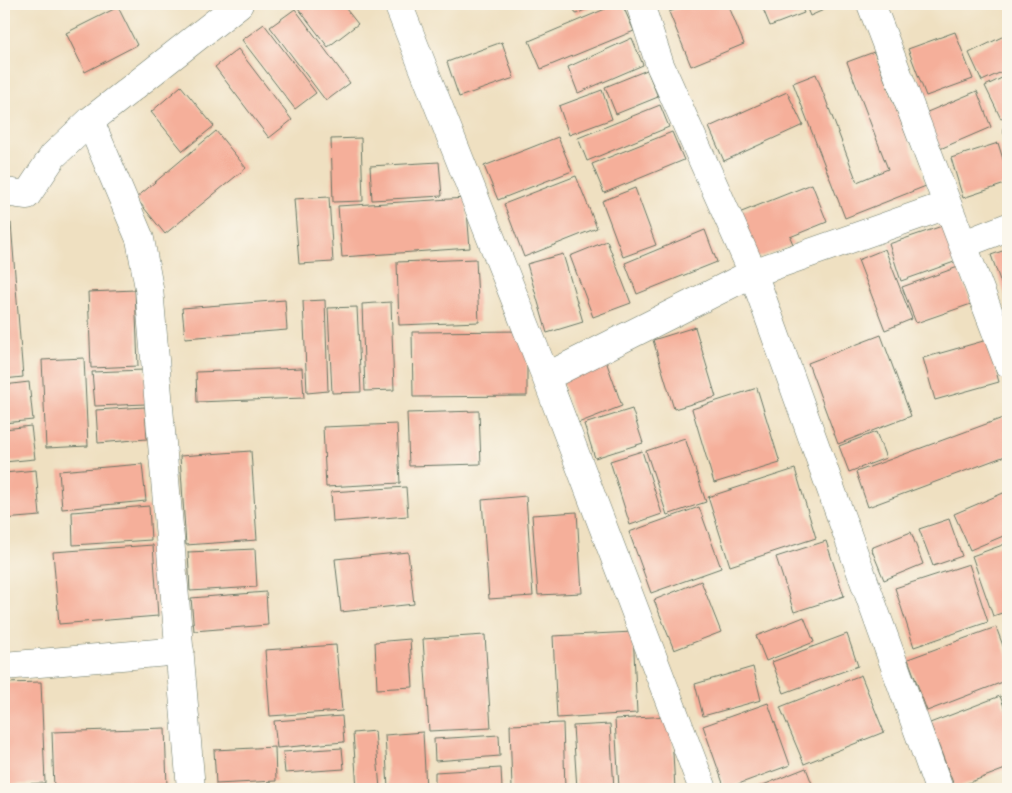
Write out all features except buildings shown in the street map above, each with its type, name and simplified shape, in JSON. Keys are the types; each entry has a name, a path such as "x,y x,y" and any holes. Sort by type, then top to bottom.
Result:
{"street":[{"path":"4,192 27,195 53,156 90,121 239,4"},
{"path":"398,4 546,377 703,789"},
{"path":"640,4 660,65 753,273 939,789"},
{"path":"871,4 1008,363"},
{"path":"90,121 140,239 149,288 191,789"},
{"path":"546,377 753,273 947,205"},
{"path":"964,244 1008,227"},
{"path":"4,666 180,651"}]}
